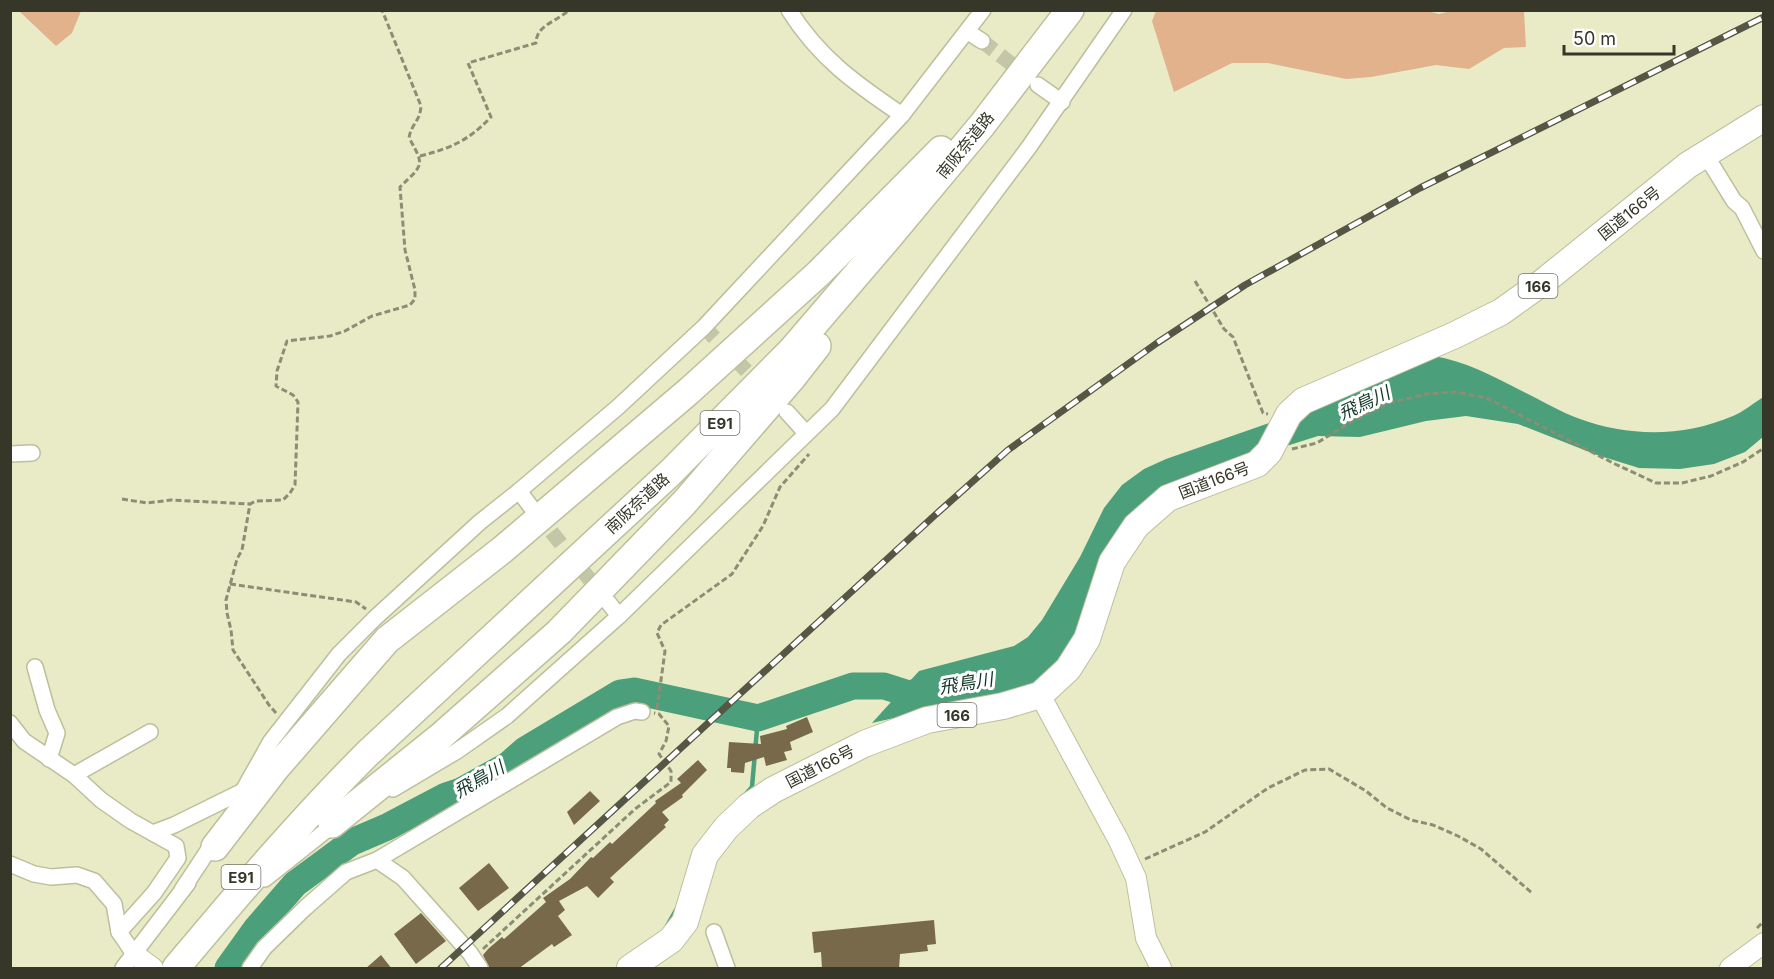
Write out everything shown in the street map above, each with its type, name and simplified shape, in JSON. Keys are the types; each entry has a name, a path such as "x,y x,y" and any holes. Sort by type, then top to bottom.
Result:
{"highway":[{"name":"南阪奈道路","path":"979,120 1058,10"},
{"name":"南阪奈道路","path":"166,969 239,879 323,791 486,630 666,469 785,346 1070,10"},
{"name":"国道166号","path":"630,969 671,940 684,922 705,855 726,828 749,806 773,790 864,744 916,724 1003,706 1040,695 1068,669 1087,639 1112,562 1136,526 1168,498 1257,464 1267,454 1291,412 1303,401 1455,335 1501,312 1543,282 1688,165 1764,118"},
{"path":"332,824 440,737 559,632 684,503 792,378 893,248 979,120"},
{"path":"215,847 275,770 387,640 502,550 689,390 819,273 979,120"},
{"name":"南阪奈道路","path":"176,969 323,791"}],"street":[{"path":"789,10 804,35 850,80 902,115"},
{"path":"182,890 218,835 271,741 339,654 480,522 618,407 704,327 902,115 968,33 983,10"},
{"path":"189,969 253,889 332,824 457,751 507,716 619,616 832,409 1062,102 1124,10"},
{"path":"968,33 982,41"},
{"path":"1038,85 1062,102"},
{"path":"1705,154 1734,201 1742,208 1764,251"},
{"path":"787,412 806,433"},
{"path":"10,454 32,453"},
{"path":"519,491 531,507"},
{"path":"609,602 619,616"},
{"path":"35,667 47,710 57,733 49,759"},
{"path":"1040,695 1119,841 1136,878 1146,938 1161,969"},
{"path":"250,969 264,948 346,872 377,860 617,717 635,711 649,711"},
{"path":"10,723 24,741 74,775 101,800 131,821 177,846 178,858 154,893 119,932"},
{"path":"74,775 150,732"},
{"path":"153,833 243,791"},
{"path":"128,961 215,847"},
{"path":"377,860 403,878 477,963"},
{"path":"10,864 34,874 51,877 76,875 94,881 114,904 119,932 128,961"},
{"path":"714,932 727,969"},
{"path":"1730,969 1764,943"},
{"path":"128,961 153,969"}],"path":[{"path":"122,499 147,503 171,500 250,504 256,501 283,500 291,493 295,485 298,402 293,395 276,386 277,371 287,342 330,336 345,331 372,316 410,305 415,299 405,250 400,188 417,171 421,163 420,156 409,138 410,130 420,117 421,106 382,10"},
{"path":"420,156 448,149 476,132 491,117 468,63 536,43 541,29 569,10"},
{"path":"1195,281 1224,329 1233,338 1263,413 1270,415 1291,412"},
{"path":"1267,454 1317,443 1386,404 1426,394 1456,392 1487,398 1614,464 1656,483 1682,483 1712,476 1743,462 1764,448"},
{"path":"477,963 635,809 671,782 671,771 659,754 666,741 669,726 659,714 649,711 665,651 657,633 661,625 732,574 763,526 780,487 815,447 806,433"},
{"path":"250,504 242,550 237,559 226,600 233,650 269,705 285,722"},
{"path":"230,584 356,602 377,616"},
{"path":"1130,865 1167,851 1205,832 1268,788 1305,770 1329,769 1366,791 1387,808 1411,820 1441,828 1480,849 1532,893"}],"shaded area":[{"path":"1423,10 1439,14 1455,10 1524,11 1526,47 1504,48 1469,69 1436,65 1371,77 1346,79 1268,63 1232,63 1174,92 1152,21 1156,11"},
{"path":"19,11 81,11 72,33 56,46"}],"water":[{"path":"1433,356 1456,361 1479,370 1580,419 1618,429 1656,432 1695,428 1737,414 1763,397 1763,437 1745,452 1714,464 1680,469 1639,468 1597,455 1518,424 1466,416 1426,421 1360,437 1318,436 1242,460 1162,494 1072,648 1037,685 872,723 919,671 1014,646 1028,637 1042,620 1080,557 1104,508 1122,485 1144,469 1166,459 1275,421"}],"building":[{"path":"807,717 813,732 790,742 792,750 784,752 787,760 766,766 764,757 745,763 744,773 731,772 731,768 727,768 729,742 761,744 760,736 787,729 786,726"},
{"path":"698,760 707,770 682,795 683,797 662,812 669,820 664,825 666,827 610,878 614,882 598,898 587,886 559,901 565,910 558,916 572,935 554,947 552,944 518,969 490,969 483,955 488,949 502,937 504,939 546,902 543,898 570,879 591,857 593,858 610,842 612,844 656,803 655,801 681,783 677,779"},
{"path":"590,791 600,801 574,825 567,812"},
{"path":"489,863 509,888 478,911 459,888"},
{"path":"421,913 446,941 416,964 394,934"},
{"path":"934,920 936,944 927,945 928,951 900,954 899,969 822,969 821,952 814,953 812,932"},
{"path":"381,955 392,969 365,969"}],"waterway":[{"name":"飛鳥川","path":"228,968 256,929 295,884 352,842 387,827 446,796 461,791 508,765 525,750 620,693 634,691 758,718 853,686 884,686 909,694 936,687"},
{"path":"745,795 752,787 758,718"},
{"path":"667,926 676,910"}],"tunnel":[{"path":"982,41 1027,76"},
{"path":"704,327 763,388"},
{"path":"537,514 603,596"}],"railway":[{"path":"441,968 1008,450 1157,343 1245,285 1420,188 1764,17"}]}
